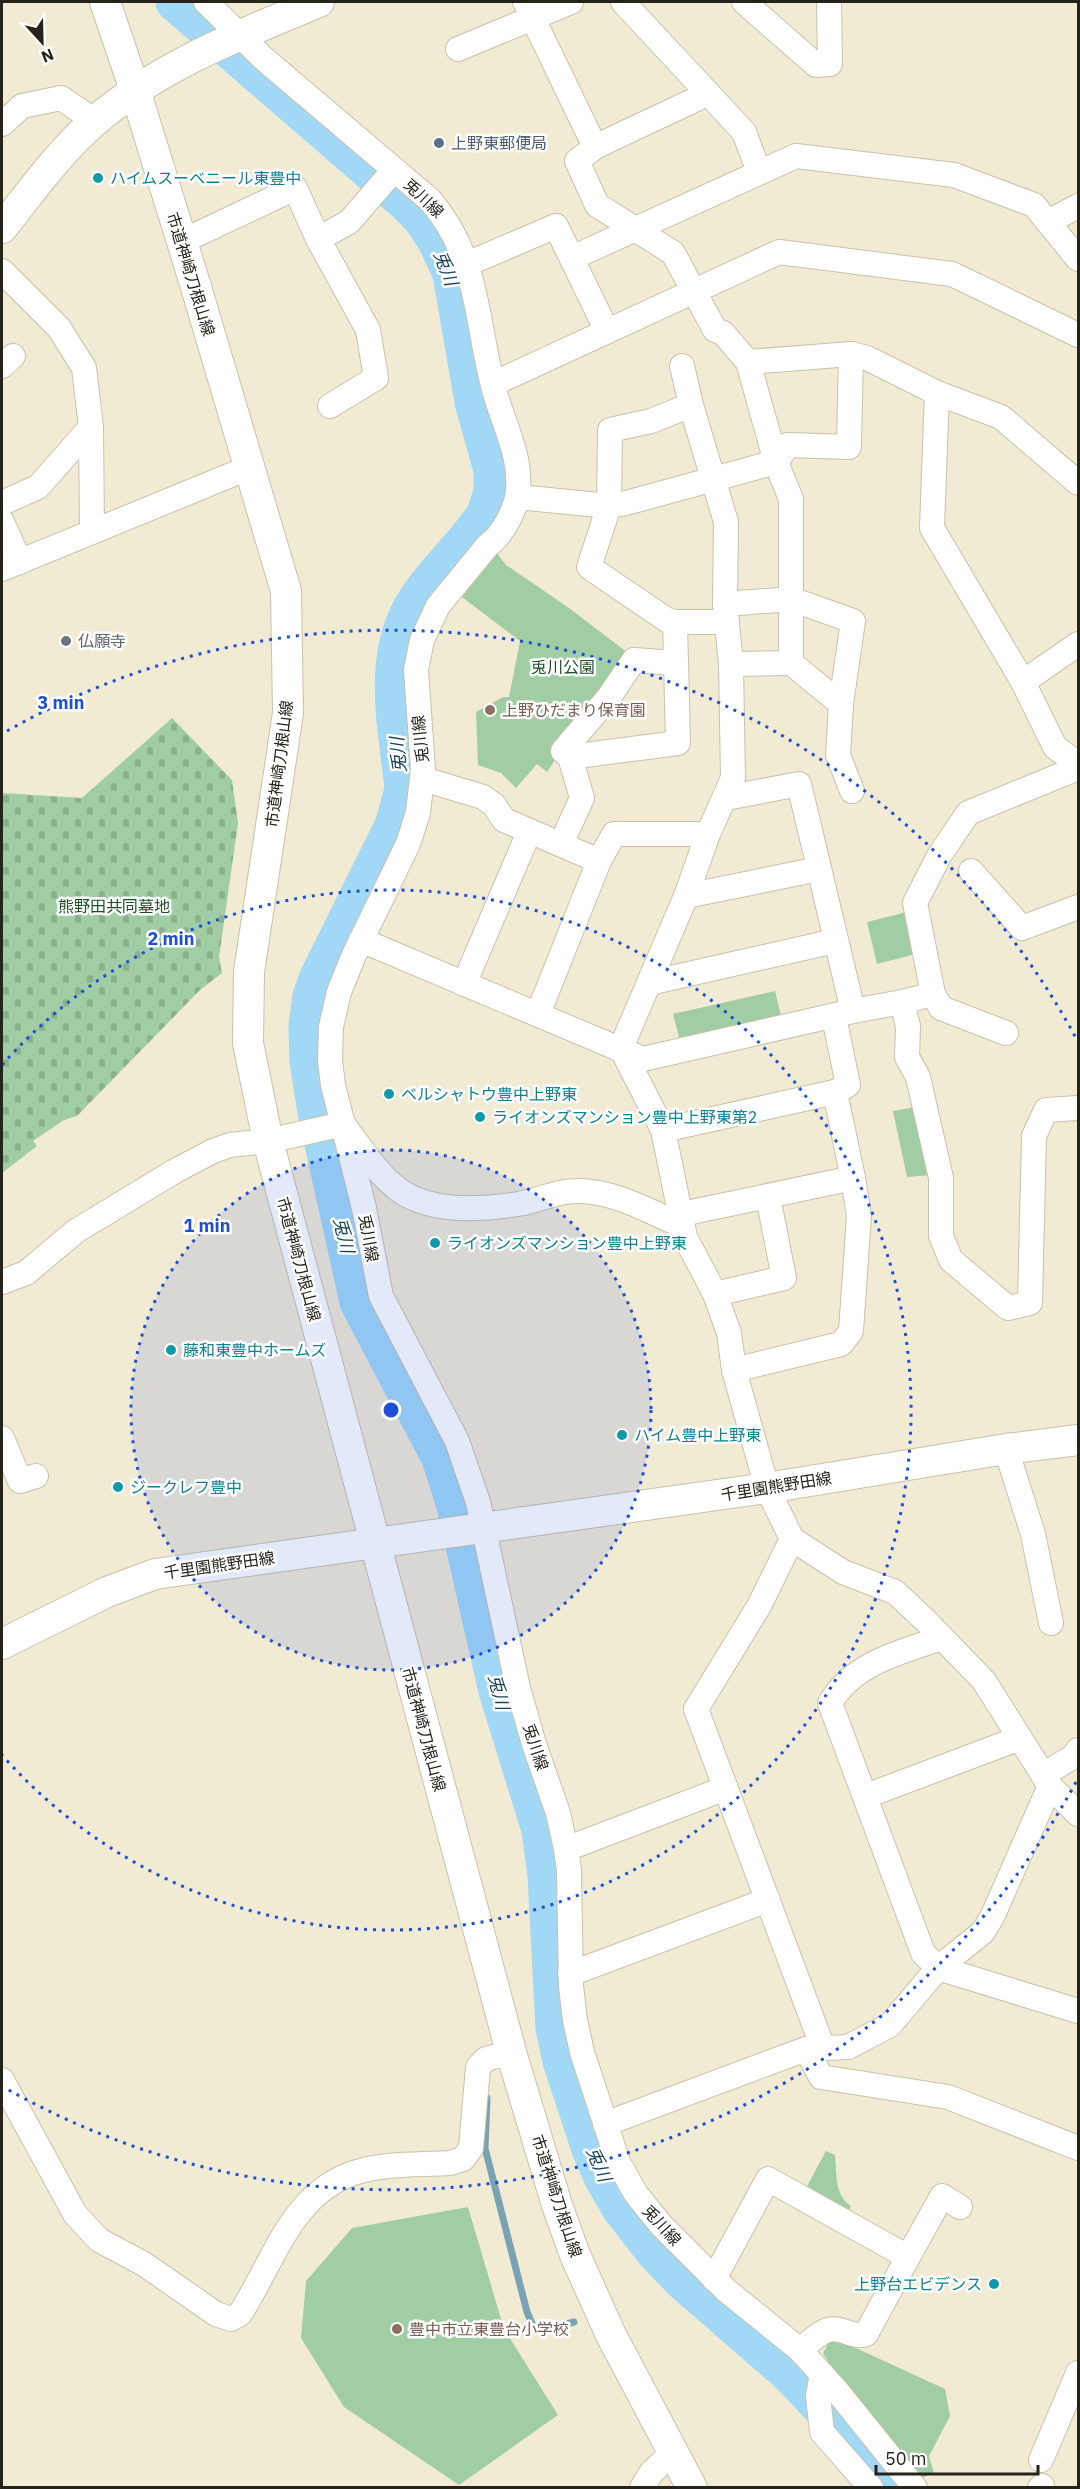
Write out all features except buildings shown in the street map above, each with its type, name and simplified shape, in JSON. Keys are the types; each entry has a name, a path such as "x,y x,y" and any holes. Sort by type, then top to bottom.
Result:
{"street":[{"name":"市道神崎刀根山線","path":"105,2 135,90 286,591 288,713 249,972 248,1043 268,1141 511,2052 557,2205 575,2255 611,2335 692,2487"},
{"name":"兎川線","path":"206,2 228,40 262,58 387,179 430,200 447,221 467,264 493,384 511,436 518,481 518,497 497,539 488,545 442,600 422,640 415,684 423,779 411,835 345,975 331,1027 328,1127 364,1208 381,1296 462,1451 478,1502 469,1530 534,1744 558,1813 566,1849 569,1870 570,1974 578,2036 622,2172 642,2203 714,2279 800,2350 820,2385 915,2487"},
{"path":"2,228 61,153 95,121 135,90 228,40 319,2"},
{"path":"458,49 529,10 571,2"},
{"path":"623,2 744,132 759,172"},
{"path":"744,2 816,65 830,64 829,2"},
{"path":"529,10 595,147"},
{"path":"707,94 595,147 577,161 597,205 633,230 673,253 715,330 723,333 748,362 776,462 791,499 791,663"},
{"path":"2,124 22,106 61,98 95,121"},
{"path":"572,258 796,156 954,175 1034,205 1078,259"},
{"path":"318,239 349,222 387,179"},
{"path":"181,242 295,188 318,239 368,330 376,378 330,406"},
{"path":"1048,222 1078,206"},
{"path":"467,264 556,226 608,331"},
{"path":"493,384 779,252 952,274 1078,334"},
{"path":"2,271 59,328 84,368 91,428 92,531"},
{"path":"748,362 851,354 867,358 937,393 1001,417 1078,483"},
{"path":"518,497 609,506 776,462 788,446 849,447 851,354"},
{"path":"621,1048 733,778 731,664 725,613 726,522 691,405 682,366"},
{"path":"937,393 932,528 1023,682 1055,747 1078,766 968,813 939,856 915,903 933,993 941,1008 1006,1033"},
{"path":"691,405 651,422 610,430 609,506 589,567 667,620 675,622 791,599 853,621 838,755 852,791"},
{"path":"2,503 38,487 91,428"},
{"path":"2,522 11,566 248,468"},
{"path":"570,757 678,743 675,622"},
{"path":"1023,682 1078,644"},
{"path":"561,844 582,798 570,757 563,751 609,697 633,660 675,663"},
{"path":"731,664 791,663 842,704"},
{"path":"423,779 483,797 494,805 504,820 599,861"},
{"path":"663,1130 835,1092 848,1085 835,940 800,784 726,798"},
{"path":"464,984 529,832"},
{"path":"538,1014 599,861 614,834 708,834"},
{"path":"686,896 819,868"},
{"path":"971,871 1022,927 1078,907"},
{"path":"361,940 643,1059 902,1002 933,993"},
{"path":"649,982 835,940"},
{"path":"902,1002 908,1026 907,1058 918,1077 941,1178 941,1236 951,1260 1008,1308 1030,1303 1034,1136 1047,1110 1078,1108"},
{"path":"621,1048 663,1130 685,1237 715,1294 729,1333 734,1370 767,1488 792,1539 843,1572 895,1592 984,1681 1047,1780 1078,1814"},
{"path":"734,1370 841,1344 851,1331 860,1216 835,1092"},
{"path":"2,1282 26,1273 76,1231 194,1160 230,1145 268,1141 328,1127 408,1196 429,1204 496,1206 537,1201 566,1191 599,1192 683,1220 768,1197 853,1178"},
{"path":"715,1294 783,1278 768,1197"},
{"path":"2,1438 20,1481 36,1476"},
{"name":"千里園熊野田線","path":"2,1644 107,1592 155,1574 767,1488 1006,1449 1078,1440"},
{"path":"1006,1449 1033,1534 1051,1623"},
{"path":"792,1539 759,1606 696,1709 768,1900 821,2077 948,2097 1078,2148"},
{"path":"942,1638 874,1662 839,1688 830,1703 923,1953 938,1968 1078,2011"},
{"path":"866,1796 1020,1738"},
{"path":"605,2124 814,2048 848,2047 890,2025 938,1968 983,1932 993,1915 1047,1780 1078,1750"},
{"path":"566,1849 726,1788"},
{"path":"570,1974 768,1900"},
{"path":"848,2047 856,2083"},
{"path":"2,2080 75,2214 99,2240 144,2264 216,2314 231,2319 240,2314 294,2221 316,2193 359,2171 450,2163 463,2159 473,2142 472,2114 478,2067 486,2059 511,2052"},
{"path":"714,2279 768,2179 908,2257"},
{"path":"800,2350 829,2329 840,2329 856,2335 866,2334 942,2196 960,2207"},
{"path":"1041,2460 1078,2373"},
{"path":"820,2385 820,2427 825,2437 871,2487"},
{"path":"642,2487 651,2473 673,2452"}],"green space":[{"name":"兎川公園","path":"496,552 506,565 569,608 628,653 547,772 537,764 516,788 501,773 478,765 476,712 503,697 509,697 520,641 462,597"},
{"name":"熊野田共同墓地","path":"172,718 232,780 238,823 219,957 222,973 200,990 77,1116 64,1120 33,1141 37,1146 2,1173 2,793 82,798"},
{"path":"907,912 916,954 877,964 867,922"},
{"path":"775,991 782,1020 680,1041 673,1014"},
{"path":"915,1107 931,1175 907,1177 893,1111"},
{"path":"826,2151 835,2155 839,2190 851,2206 847,2214 805,2190"},
{"path":"468,2207 504,2329 558,2415 459,2485 344,2407 301,2338 306,2281 352,2228"},
{"path":"834,2338 945,2389 950,2416 929,2456 934,2473 916,2480 829,2370 827,2359 823,2354 829,2341"}],"waterway":[{"name":"兎川","path":"175,2 421,217 437,241 452,274 474,402 493,470 493,492 486,514 417,600 406,622 399,644 394,692 404,789 394,826 319,977 312,996 308,1026 309,1062 317,1112 359,1302 441,1458 456,1506 498,1691 541,1830 547,1876 555,2028 562,2061 591,2149 604,2179 621,2208 656,2253 682,2280 791,2375 844,2431 891,2488"},
{"path":"487,2098 485,2148 527,2312 534,2328 540,2331 574,2322"}],"place":[{"name":"上野東郵便局","path":"439,143"},
{"name":"ハイムスーベニール東豊中","path":"98,178"},
{"name":"仏願寺","path":"66,641"},
{"name":"上野ひだまり保育園","path":"490,710"},
{"name":"ベルシャトウ豊中上野東","path":"389,1094"},
{"name":"ライオンズマンション豊中上野東第2","path":"480,1117"},
{"name":"ライオンズマンション豊中上野東","path":"435,1243"},
{"name":"藤和東豊中ホームズ","path":"171,1350"},
{"name":"ハイム豊中上野東","path":"622,1435"},
{"name":"ジークレフ豊中","path":"118,1487"},
{"name":"上野台エビデンス","path":"994,2284"},
{"name":"豊中市立東豊台小学校","path":"397,2329"}]}
